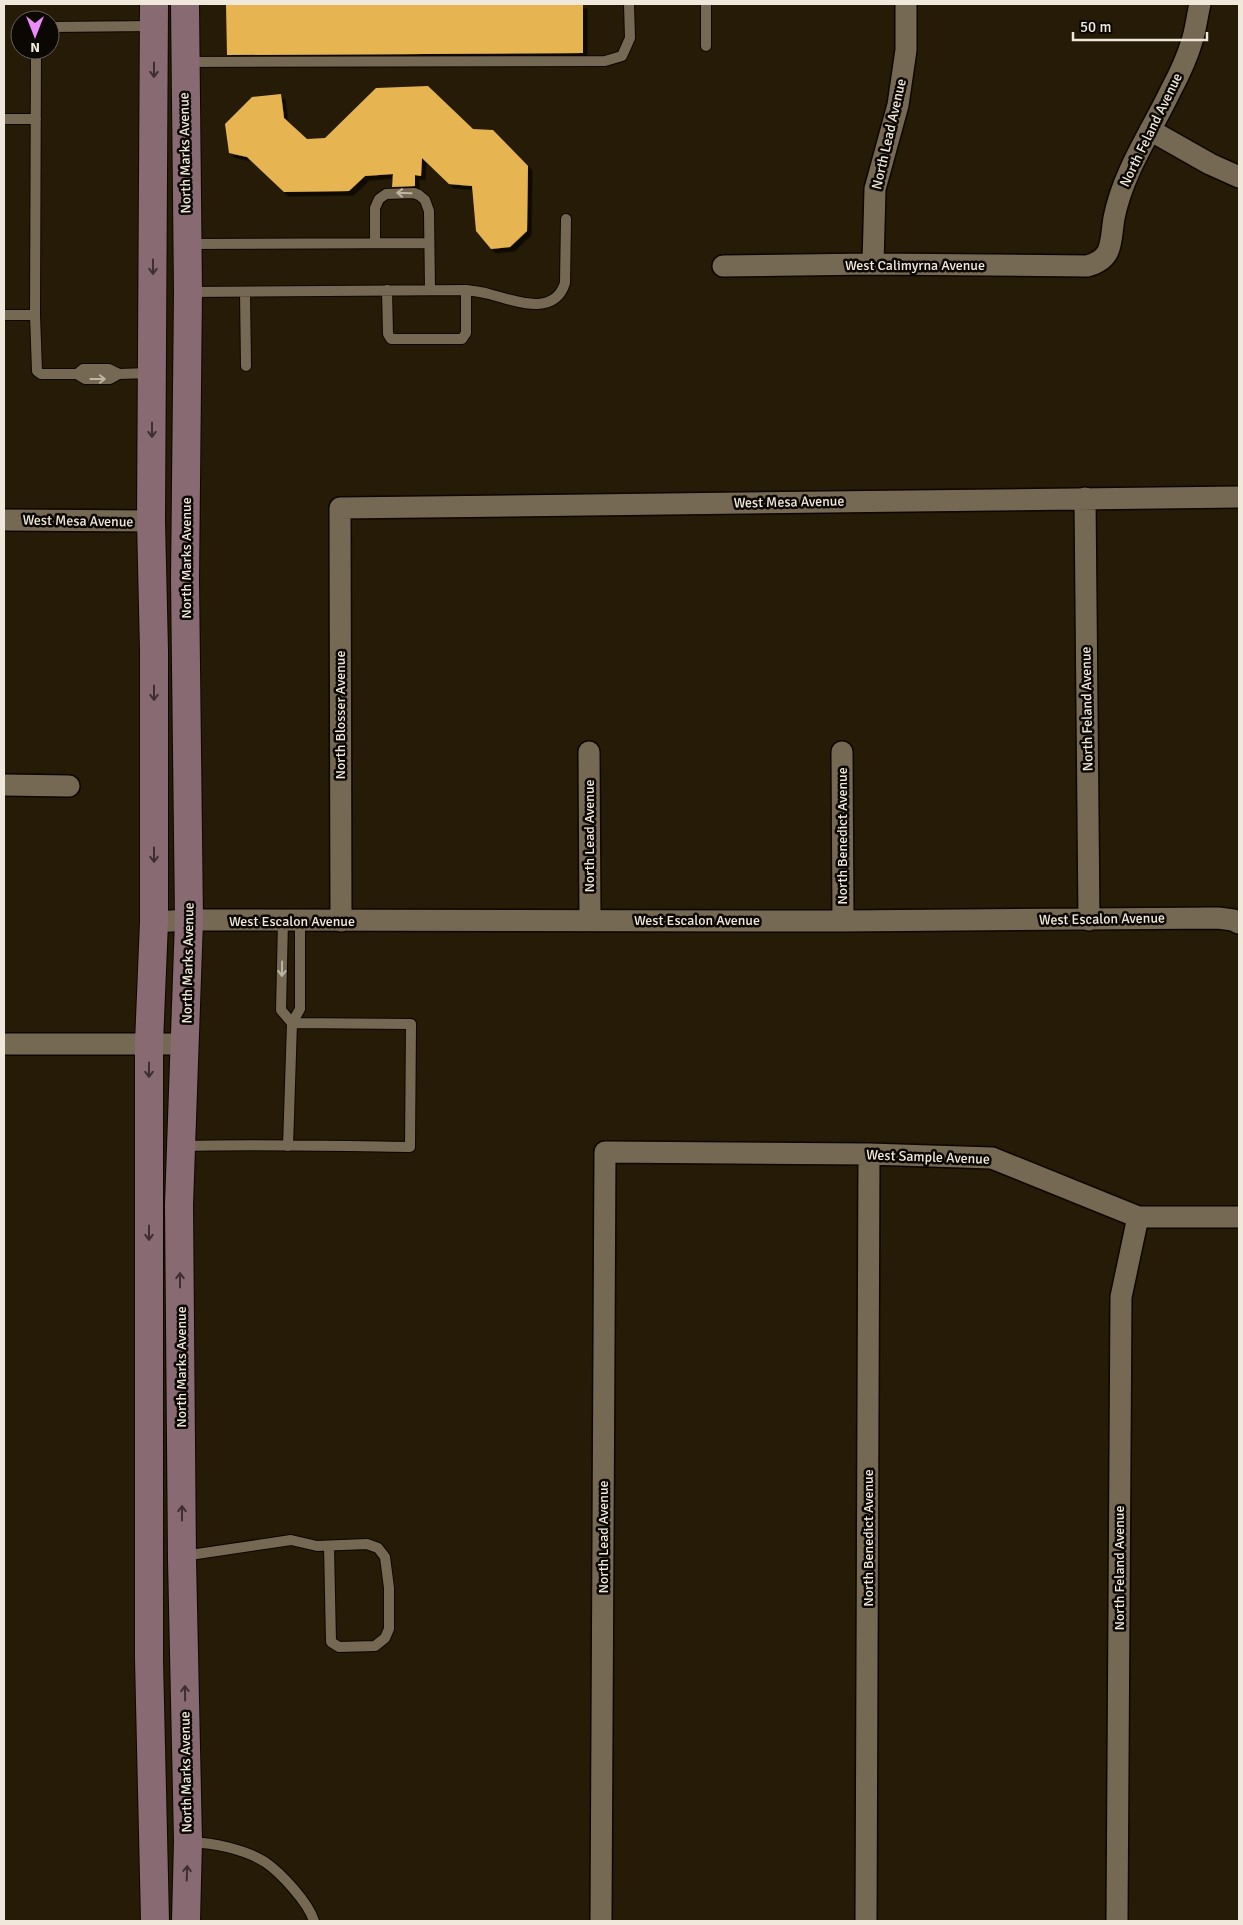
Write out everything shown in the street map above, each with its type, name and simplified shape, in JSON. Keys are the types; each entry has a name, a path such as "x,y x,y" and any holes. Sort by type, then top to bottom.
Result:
{"main road":[{"name":"North Marks Avenue","path":"185,4 188,292 186,711 190,920 180,1215 182,1556 188,1842 186,1921"},
{"path":"154,15 151,521 154,651 154,922 149,1043 149,1660 155,1921"},
{"path":"154,116 165,137 170,257 176,276 188,292"},
{"path":"151,521 164,530 168,539 170,555 170,658 174,697 186,711"}],"street":[{"name":"North Lead Avenue","path":"873,264 875,189 898,105 906,50 906,4"},
{"name":"North Feland Avenue","path":"1106,258 1123,185 1172,90 1192,40 1200,4"},
{"path":"1150,130 1210,164 1239,177"},
{"name":"West Calimyrna Avenue","path":"723,266 873,264 1087,266 1098,263 1106,258"},
{"name":"West Mesa Avenue","path":"340,508 1239,497"},
{"name":"North Feland Avenue","path":"1085,498 1089,920"},
{"name":"North Blosser Avenue","path":"340,508 341,921"},
{"name":"West Mesa Avenue","path":"4,520 151,521"},
{"name":"North Lead Avenue","path":"589,752 590,920"},
{"name":"North Benedict Avenue","path":"842,752 842,921"},
{"path":"4,786 69,786"},
{"name":"West Escalon Avenue","path":"154,922 190,920 842,921 1218,918 1239,923"},
{"path":"4,1044 186,1044"},
{"name":"North Lead Avenue","path":"601,1921 605,1152"},
{"name":"West Sample Avenue","path":"605,1152 869,1154 992,1158 1138,1217 1239,1217"},
{"name":"North Benedict Avenue","path":"866,1921 869,1154"},
{"name":"North Feland Avenue","path":"1117,1921 1121,1297 1138,1217"}],"lane":[{"path":"185,62 605,61 622,56 630,38 629,4"},
{"path":"706,4 706,46"},
{"path":"60,26 154,15"},
{"path":"36,60 35,315 37,371 41,374 77,374 85,380 110,380 119,374 152,373"},
{"path":"4,119 36,118"},
{"path":"375,243 375,208 380,199 392,192 414,193 425,200 429,211 430,290"},
{"path":"188,292 466,290 487,293 526,305 547,302 556,298 563,291 565,283 566,219"},
{"path":"186,244 429,243"},
{"path":"387,290 388,334 391,339 462,339 466,333 466,290"},
{"path":"245,292 246,366"},
{"path":"4,315 35,315"},
{"path":"182,1146 410,1147 412,1024 292,1023 281,1010 292,921"},
{"path":"288,1146 292,1023 300,1009 292,921"},
{"path":"182,1556 291,1540 317,1546 367,1544 378,1548 384,1557 389,1588 389,1629 385,1638 375,1646 339,1647 331,1642 329,1546"},
{"path":"188,1842 214,1843 264,1862 293,1888 311,1912 314,1921"}],"building":[{"path":"226,4 583,4 583,53 227,55"},
{"path":"428,86 473,129 493,130 528,166 527,231 510,247 491,249 476,231 472,186 449,184 422,158 421,176 415,175 415,186 392,187 393,174 365,176 349,191 284,192 247,157 229,153 225,124 252,97 281,94 284,118 307,139 325,138 376,88"}]}
